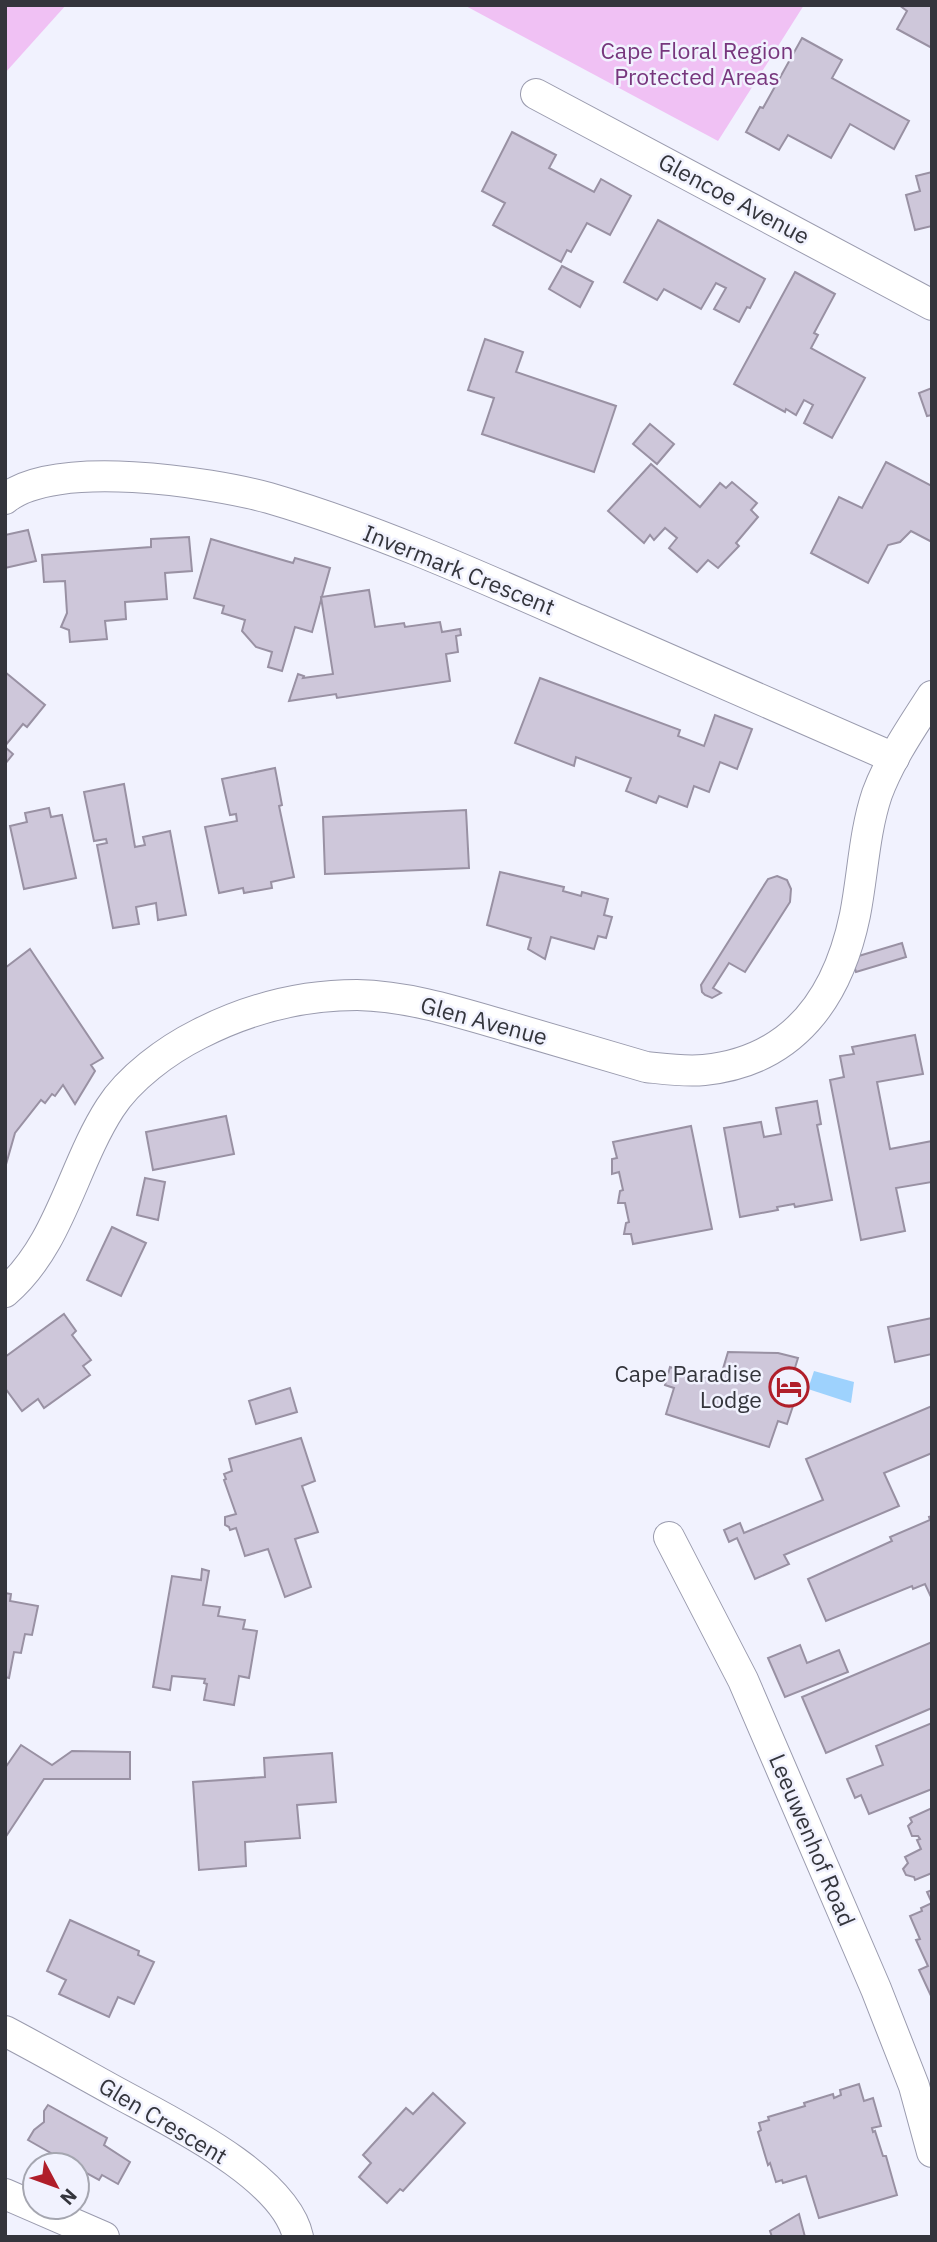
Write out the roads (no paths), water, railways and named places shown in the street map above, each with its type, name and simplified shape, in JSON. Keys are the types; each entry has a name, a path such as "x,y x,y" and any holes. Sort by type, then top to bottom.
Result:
{"street":[{"name":"Glencoe Avenue","path":"536,94 932,304"},
{"name":"Invermark Crescent","path":"5,499 35,484 90,477 163,478 221,487 267,498 340,522 468,571 894,758"},
{"name":"Glen Avenue","path":"5,1292 29,1266 44,1244 93,1138 111,1106 141,1074 176,1046 221,1023 268,1006 326,996 359,995 404,1000 446,1009 646,1067 674,1070 704,1070 737,1064 768,1052 791,1037 810,1018 827,996 841,969 856,911 867,830 878,793 894,758 932,696"},
{"name":"Leeuwenhof Road","path":"669,1537 743,1680 876,1989 914,2086 932,2152"},
{"name":"Glen Crescent","path":"5,2031 215,2148 262,2184 290,2217 298,2237"},
{"path":"5,2194 98,2235"}],"water":[{"path":"814,1371 854,1382 851,1403 808,1389"}],"place":[{"name":"Cape Paradise Lodge","path":"789,1387"}],"park label":[{"name":"Cape Floral Region Protected Areas","path":"697,64"}]}
